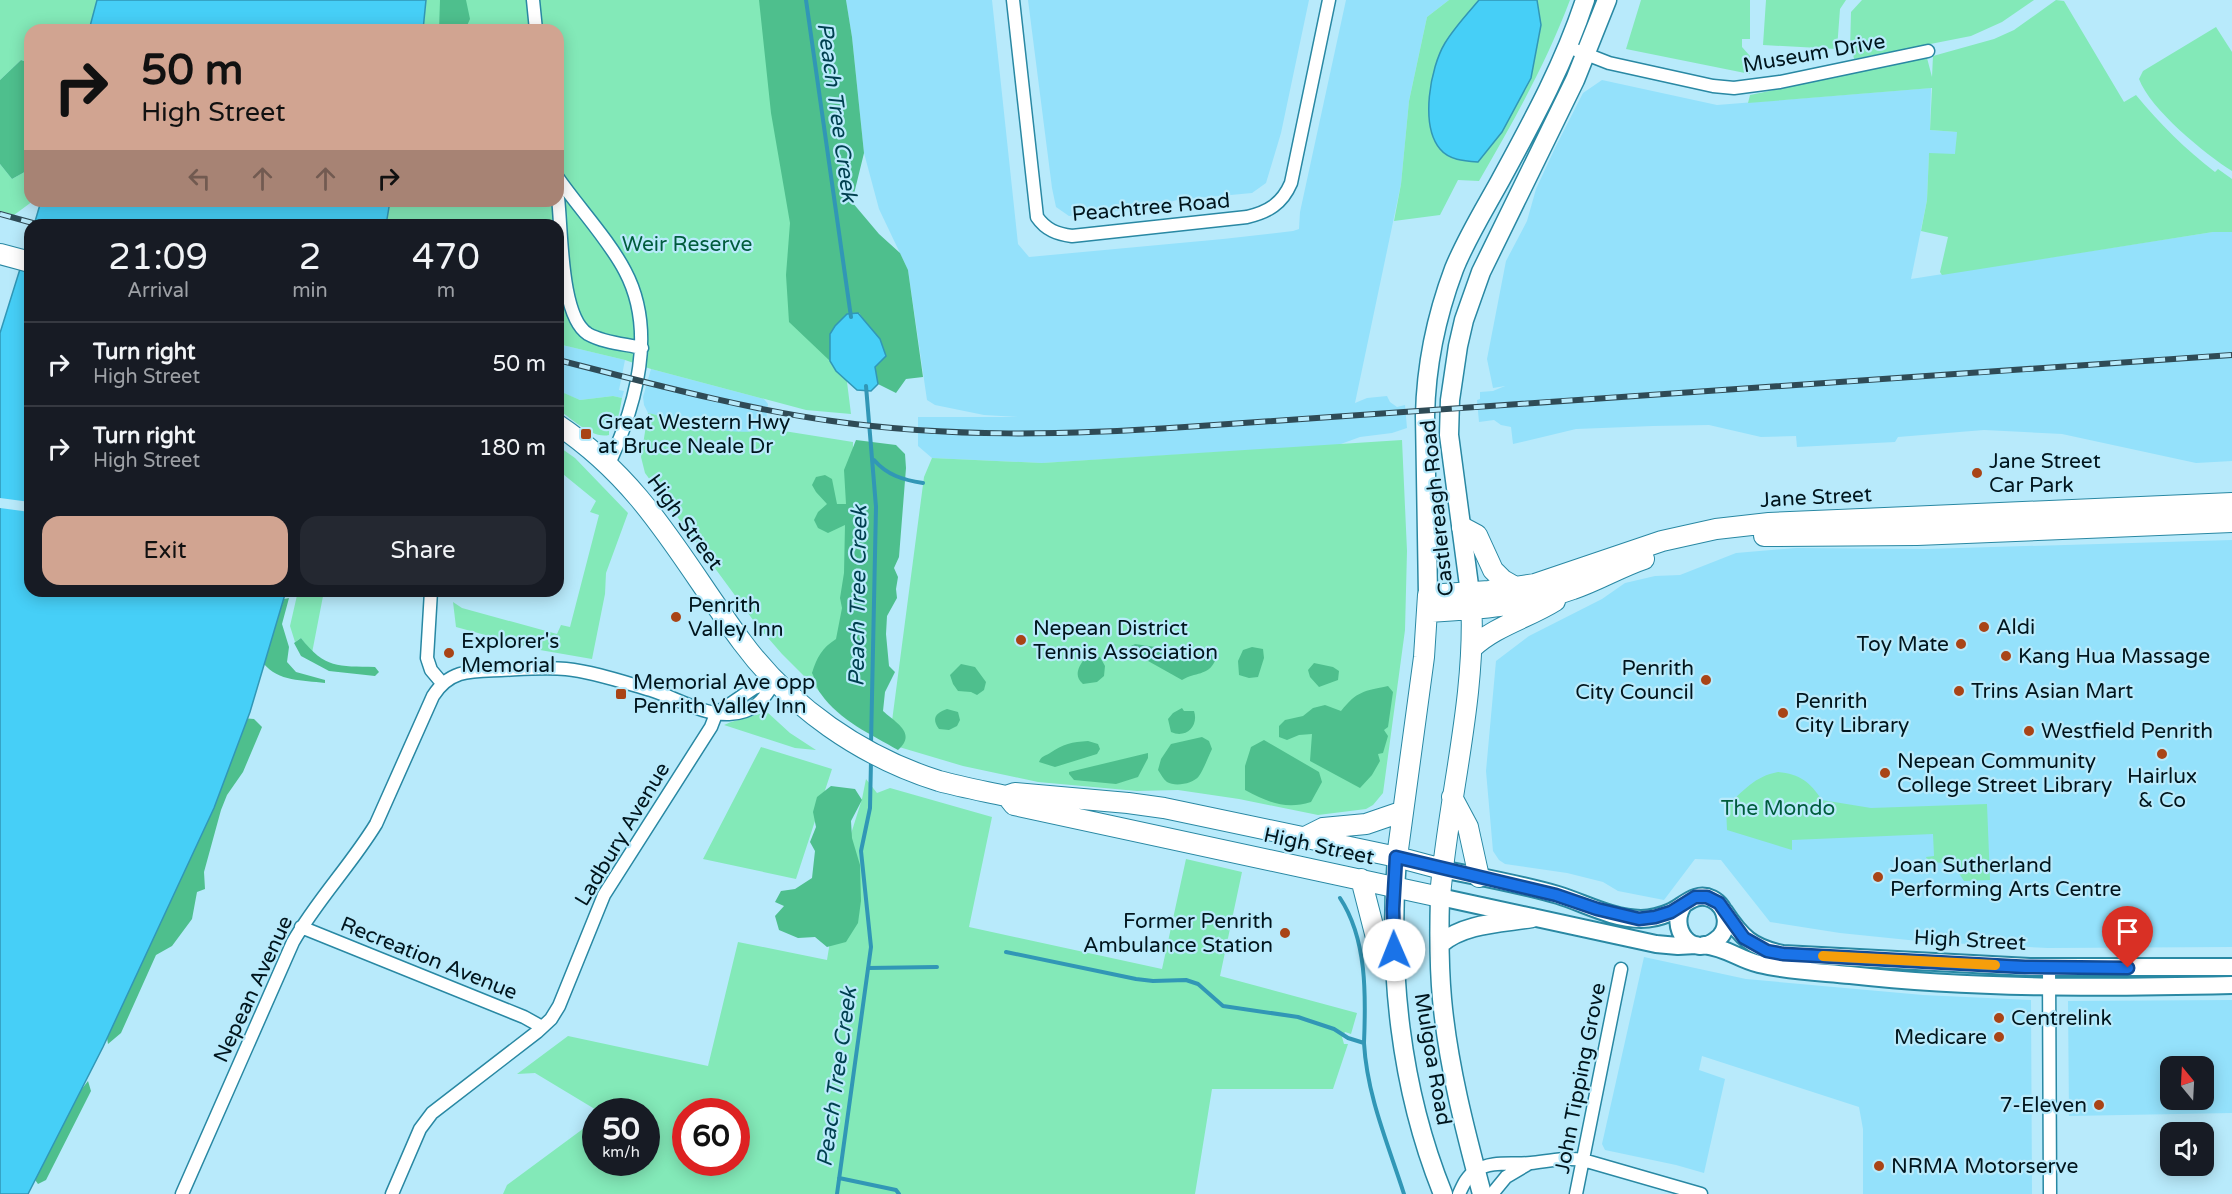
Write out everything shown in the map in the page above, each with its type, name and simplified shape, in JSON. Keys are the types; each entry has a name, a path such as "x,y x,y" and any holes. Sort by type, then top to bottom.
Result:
{"highway":[{"path":"0,254 24,260"},
{"name":"High Street","path":"564,430 609,464 651,511 741,641 775,681 804,707 859,746 883,759 939,781 1005,796 1015,793 1164,808 1396,857 1442,869"},
{"name":"Jane Street","path":"1427,610 1553,579 1662,541 1716,529 1749,525 2232,503"},
{"name":"Jane Street","path":"1471,601 1516,604 1572,590 1664,552 1699,543 1740,537 1917,535 2232,522"},
{"path":"1462,527 1477,535 1493,570 1503,580 1517,588"},
{"path":"1472,648 1484,637 1535,613 1572,590"},
{"name":"Castlereagh Road","path":"1440,897 1442,869 1465,715 1472,648 1471,601"},
{"name":"Castlereagh Road","path":"1396,857 1424,657 1427,610"},
{"name":"High Street","path":"1005,796 1014,805 1440,897"},
{"path":"1452,797 1468,827 1479,877"},
{"name":"High Street","path":"1303,838 1323,828 1366,824 1401,812"},
{"path":"1361,879 1381,957 1395,972"}],"main road":[{"name":"Castlereagh Road","path":"1427,610 1425,394 1433,335 1461,254 1543,102 1568,47 1585,0"},
{"name":"Castlereagh Road","path":"1471,601 1449,424 1454,368 1464,320 1480,272 1536,161 1586,54 1606,0"},
{"name":"Mulgoa Road","path":"1396,857 1395,972 1401,1028 1422,1133 1443,1194"},
{"name":"High Street","path":"1442,869 1556,895 1597,909 1639,919 1671,912 1684,904"},
{"name":"High Street","path":"1440,897 1656,944 1700,945 1726,949 1760,964 1841,974 1934,982 2049,986 2232,985"},
{"name":"Mulgoa Road","path":"1440,897 1441,983 1447,1036 1459,1101 1482,1194"},
{"path":"1695,897 1707,897 1719,903 1726,917 1725,930 1716,941 1700,945 1684,938 1677,924 1684,904 1695,897"},
{"name":"High Street","path":"1724,911 1744,938 1767,951 1783,954 2049,967 2232,967"},
{"path":"1440,944 1450,935 1461,930 1532,918"}],"street":[{"path":"533,0 535,24"},
{"name":"Peachtree Road","path":"1013,0 1037,217 1049,230 1072,236 1246,217 1259,214 1280,202 1291,183 1329,0"},
{"name":"Museum Drive","path":"1568,47 1609,63 1713,86 1734,88 1780,82 1928,51"},
{"path":"564,186 625,270 640,310 642,348 638,373 621,437 609,464"},
{"path":"564,258 568,298 576,321 587,333 596,337 642,348"},
{"path":"431,597 427,658 431,670 442,683 454,675 471,671 564,669 592,674 651,691 716,714 742,712 753,707 764,700 775,681"},
{"name":"Nepean Avenue","path":"182,1194 293,942 301,927 366,841 376,824 433,696 442,683"},
{"name":"Ladbury Avenue","path":"392,1194 420,1129 432,1113 551,1019 559,1006 604,895 711,727 716,714"},
{"name":"Recreation Avenue","path":"301,927 524,1017 542,1027"},
{"path":"2049,967 2050,1194"},
{"name":"John Tipping Grove","path":"1576,1194 1622,969"},
{"path":"1459,1194 1467,1179 1476,1170 1503,1162 1528,1164 1564,1159 1583,1160 1701,1194"},
{"path":"1492,1194 1506,1177 1528,1164"}],"shaded area":[{"path":"97,0 426,0 424,24 91,24"},
{"path":"846,0 992,0 1018,244 1029,257 1223,239 1299,229 1300,212 1346,0 1449,0 1427,17 1409,101 1401,184 1355,403 1367,398 1387,396 1390,402 1397,407 1405,405 1407,428 1392,433 1360,437 1338,445 1042,463 932,458 918,446 918,417 1018,417 984,415 935,405 927,400 908,270 879,209 864,153"},
{"path":"1028,0 1309,0 1281,133 1266,183 1252,193 1177,200 1149,208 1069,216 1056,207"},
{"path":"1479,0 1537,0 1541,25 1531,78 1502,132 1478,162 1452,158 1440,149 1430,126 1429,96 1435,67 1445,43"},
{"path":"1602,80 1717,105 1931,88 1930,130 1957,132 1956,155 1929,154 1927,200 1911,279 2213,232 2232,232 2232,461 2196,463 2062,434 1984,430 1898,437 1895,442 1797,447 1796,436 1761,437 1709,425 1653,426 1576,429 1513,444 1511,427 1501,425 1494,420 1479,422 1477,400 1480,399 1480,392 1493,391 1505,386 1493,388 1487,359 1506,261 1527,221 1536,189 1583,93"},
{"path":"39,207 389,207 387,219 36,219"},
{"path":"24,256 24,597 284,597 250,712 214,808 103,1047 28,1194 0,1194 0,333"},
{"path":"858,313 880,339 886,356 875,367 878,384 871,391 857,390 836,371 830,361 830,334 847,314"},
{"path":"564,345 625,360 619,390 624,391 622,398 613,396 580,400 564,393"},
{"path":"651,369 764,399 768,404 765,428 736,433 648,413 643,397"},
{"path":"2232,540 2232,947 2048,948 1928,942 1840,933 1770,922 1721,860 1695,859 1664,900 1618,891 1603,882 1567,873 1505,864 1493,851 1486,771 1496,661 1529,636 1602,599 1625,583 1655,576 1680,575 1736,553 1796,548 1926,549"},
{"path":"1644,957 1746,979 1923,995 2031,1000 2032,1194 1863,1194 1863,1129 1859,1107 1702,1056 1699,1070 1725,1079 1704,1173 1605,1150 1602,1144"},
{"path":"2232,1000 2232,1113 2069,1116 2068,1001"}],"green space":[{"path":"0,0 97,0 91,24 24,24 24,61 21,60 0,80"},
{"name":"Weir Reserve","path":"426,0 767,0 834,278 851,414 806,410 564,345 564,219 387,219 389,207 564,207 564,24 424,24"},
{"path":"440,0 466,0 470,19 468,24 439,24"},
{"path":"759,0 846,0 864,153 852,202 879,234 900,253 908,270 923,377 906,379 896,393 878,384 868,326 859,313 830,334 830,361 789,322 786,275 790,223 771,113"},
{"path":"1449,0 1570,0 1540,70 1479,181 1458,180 1440,215 1394,221 1401,184 1409,101 1427,17"},
{"path":"1641,0 1750,0 1750,39 1742,39 1742,47 1750,56 1750,74 1626,49"},
{"path":"1766,0 1846,0 1840,9 1837,49 1763,45"},
{"path":"1862,0 2034,0 2002,22 1971,36 1854,59 1852,49 1850,50 1851,12"},
{"path":"2056,0 2064,1 2124,102 2136,95 2193,154 2215,172 2218,169 2232,179 2232,232 2213,232 1942,275 1940,272 1948,237 1921,231 1927,200 1929,153 1955,154 1957,132 1930,130 1932,88 1748,103 1750,95 1927,58 1932,77 1933,56 1994,39 2014,30"},
{"path":"2216,27 2232,52 2232,171 2208,154 2166,117 2154,104 2139,79 2143,71"},
{"path":"21,60 24,61 24,172 12,179 0,164 0,80"},
{"path":"0,164 12,179 24,172 25,207 14,215 0,211"},
{"path":"564,393 580,400 613,396 622,398 615,423 609,429 609,435 595,434 564,414"},
{"path":"648,413 724,430 739,432 765,428 853,442 849,705 820,692 782,654 756,624 645,473 641,457"},
{"path":"856,440 896,445 905,454 906,468 899,557 894,568 898,577 897,598 887,616 886,634 889,666 895,672 885,692 883,711 905,733 906,738 898,750 856,726 837,712 819,692 812,673 821,653 836,639 842,608 840,598 844,573 845,525 828,533 818,528 814,520 818,512 827,504 812,485 816,477 825,475 832,479 837,504 846,504 844,470"},
{"path":"1402,440 1407,551 1405,630 1383,793 1373,805 1366,809 1318,815 1239,799 1178,790 1137,791 1038,782 963,766 889,744 924,477 932,458 1042,463"},
{"path":"564,450 575,458 628,513 606,573 605,594 592,659 540,650 456,627 453,602 462,608 557,634 561,625 570,627 599,515 590,512 596,501 564,475"},
{"path":"297,597 323,597 312,653 301,638 295,642 290,626"},
{"path":"289,598 282,624 289,647 287,662 296,672 325,680 325,683 284,677 276,674 263,663 284,599"},
{"path":"301,638 325,661 342,666 375,667 379,672 375,676 329,671 301,656 294,643"},
{"path":"1135,644 1183,651 1195,659 1212,655 1215,661 1209,669 1182,680 1132,652 1131,646"},
{"path":"1252,647 1263,649 1264,658 1258,677 1249,678 1239,675 1238,661 1243,650"},
{"path":"1100,657 1105,666 1104,676 1097,682 1083,684 1078,678 1079,668 1085,658"},
{"path":"1314,663 1333,667 1339,671 1338,680 1319,687 1310,677 1308,670"},
{"path":"961,664 975,667 986,682 984,690 977,695 958,691 953,684 950,675"},
{"path":"1388,686 1393,692 1388,727 1384,730 1388,736 1383,753 1378,754 1380,761 1372,775 1360,788 1310,761 1312,734 1299,735 1287,740 1279,737 1279,726 1285,720 1303,716 1313,708 1325,705 1341,711 1352,699 1362,693"},
{"path":"1182,708 1184,711 1194,711 1195,722 1190,730 1176,734 1171,732 1168,719"},
{"path":"947,709 958,712 960,720 957,726 949,730 939,729 935,722 936,716"},
{"path":"767,712 790,733 816,750 795,748 724,725"},
{"path":"242,718 254,719 262,727 243,772 227,795 221,810 204,872 205,889 197,892 192,919 172,946 156,955 121,1033 108,1044 106,1032"},
{"path":"1202,737 1209,741 1212,749 1199,776 1184,784 1167,782 1158,770 1161,759 1171,744"},
{"path":"1264,740 1319,772 1322,782 1311,802 1293,805 1277,804 1245,790 1245,766 1251,747"},
{"path":"1088,741 1098,744 1100,749 1097,754 1055,767 1039,762 1042,757 1064,746"},
{"path":"761,747 832,769 796,879 703,859"},
{"path":"1148,753 1148,758 1138,777 1116,784 1074,780 1069,774 1069,772"},
{"name":"The Mondo","path":"1778,772 1804,780 1822,800 1871,808 1987,804 1990,880 1964,881 1953,867 1928,862 1926,857 1934,856 1933,834 1792,840 1792,850 1727,830 1726,807 1756,781"},
{"path":"866,779 877,793 890,788 992,817 969,927 1162,969 1186,859 1242,872 1220,976 1357,1013 1351,1034 1345,1032 1342,1037 1344,1044 1348,1044 1333,1089 1212,1089 1195,1194 503,1194 507,1185 582,1130 582,1176 660,1176 660,1098 582,1098 582,1101 535,1073 517,1074 568,1036 708,1066 738,942 827,960 844,856"},
{"path":"831,786 855,789 862,800 851,821 852,838 860,865 861,901 858,923 846,942 827,947 815,937 798,938 779,930 775,916 784,906 775,902 781,891 795,889 812,878 815,851 810,842 816,827 813,812 817,797"},
{"path":"88,1081 91,1091 46,1180 38,1184 33,1177 70,1104"}],"pier":[{"path":"0,498 24,501 24,511 0,508"}],"waterway":[{"name":"Peach Tree Creek","path":"806,0 851,317"},
{"name":"Peach Tree Creek","path":"866,386 876,507 871,744"},
{"path":"874,460 884,470 896,476 923,483"},
{"name":"Peach Tree Creek","path":"837,1194 871,947 861,851 870,808 871,761"},
{"path":"1340,898 1349,914 1360,949 1365,1006 1364,1043"},
{"path":"1006,952 1136,979 1186,980 1198,984 1223,1006 1298,1017 1334,1029 1348,1038 1364,1043 1374,1101 1404,1194"},
{"path":"868,968 937,967"},
{"path":"839,1178 896,1190 899,1194"}],"railway":[{"path":"0,214 24,221"},
{"path":"564,361 695,394 832,421 920,430 1053,433 1185,427 2232,355"}],"slow traffic":[{"path":"1823,956 1995,965"}],"place":[{"name":"Great Western Hwy at Bruce Neale Dr","path":"586,434"},
{"name":"Jane Street Car Park","path":"1977,473"},
{"name":"Penrith Valley Inn","path":"676,617"},
{"name":"Aldi","path":"1984,627"},
{"name":"Nepean District Tennis Association","path":"1021,640"},
{"name":"Toy Mate","path":"1961,644"},
{"name":"Explorer's Memorial","path":"449,653"},
{"name":"Kang Hua Massage","path":"2006,656"},
{"name":"Penrith City Council","path":"1706,680"},
{"name":"Trins Asian Mart","path":"1959,691"},
{"name":"Memorial Ave opp Penrith Valley Inn","path":"621,694"},
{"name":"Penrith City Library","path":"1783,713"},
{"name":"Westfield Penrith","path":"2029,731"},
{"name":"Hairlux & Co","path":"2162,754"},
{"name":"Nepean Community College Street Library","path":"1885,773"},
{"name":"Joan Sutherland Performing Arts Centre","path":"1878,877"},
{"name":"Former Penrith Ambulance Station","path":"1285,933"},
{"name":"Centrelink","path":"1999,1018"},
{"name":"Medicare","path":"1999,1037"},
{"name":"7-Eleven","path":"2099,1105"},
{"name":"NRMA Motorserve","path":"1879,1166"}],"route":[{"path":"1394,950 1393,909 1396,857 1556,895 1597,909 1639,919 1671,912 1695,897 1707,897 1719,903 1744,938 1767,951 1783,954 2025,967 2128,968"}]}
